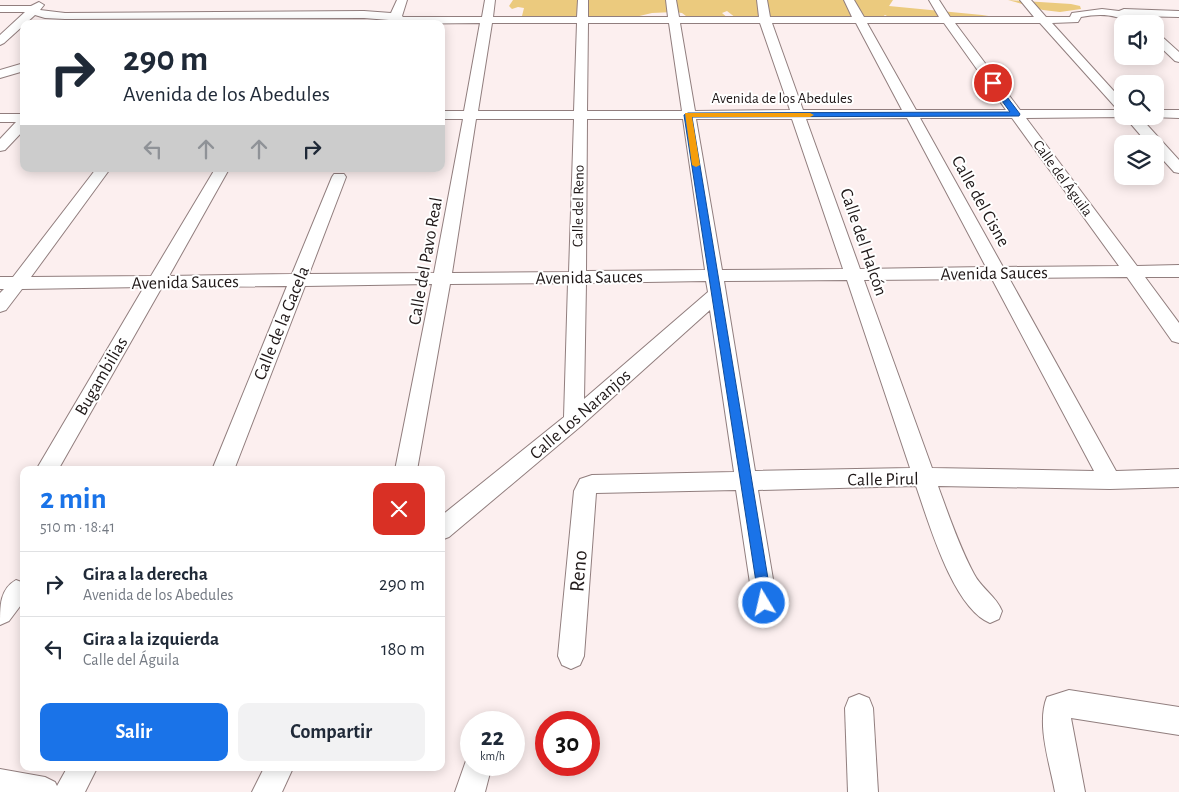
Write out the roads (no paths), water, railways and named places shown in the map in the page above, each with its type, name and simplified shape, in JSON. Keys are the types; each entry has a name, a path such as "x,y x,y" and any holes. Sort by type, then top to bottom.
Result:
{"street":[{"path":"22,20 45,0"},
{"path":"300,19 312,0"},
{"path":"395,20 402,0"},
{"name":"Calle del Pavo Real","path":"407,466 442,279 490,0"},
{"name":"Calle del Reno","path":"574,420 583,0"},
{"path":"671,0 764,603"},
{"name":"Calle del Halcón","path":"762,0 765,21 943,531 966,584 990,611"},
{"name":"Calle del Cisne","path":"849,0 1110,480"},
{"name":"Calle del Águila","path":"934,0 1179,336"},
{"path":"1025,0 1114,98"},
{"path":"1106,0 1113,12 1122,15"},
{"path":"210,20 226,2"},
{"path":"118,19 132,5"},
{"path":"0,9 33,10 56,16 210,20 1074,20 1076,15 1098,11 1179,14"},
{"path":"0,41 20,22"},
{"path":"1164,44 1179,58"},
{"path":"0,74 20,68"},
{"name":"Avenida de los Abedules","path":"445,115 1114,114"},
{"path":"1164,114 1179,114"},
{"path":"0,118 20,118"},
{"path":"1139,125 1179,169"},
{"path":"0,147 20,126"},
{"path":"0,306 101,172"},
{"name":"Bugambilias","path":"48,466 220,172"},
{"name":"Calle de la Gacela","path":"225,466 339,177"},
{"name":"Avenida Sauces","path":"0,283 577,277 715,286 854,274 1179,271"},
{"name":"Calle Los Naranjos","path":"445,527 574,420 715,286"},
{"name":"Calle Pirul","path":"588,486 925,477 1110,480 1179,478"},
{"name":"Reno","path":"571,656 585,491 588,486"},
{"path":"0,613 16,592"},
{"path":"1070,792 1057,726 1057,707 1069,704 1179,721"},
{"path":"858,708 863,792"},
{"path":"69,792 81,771"},
{"path":"267,792 277,771"},
{"path":"470,792 475,776"},
{"path":"0,783 45,792"}]}
